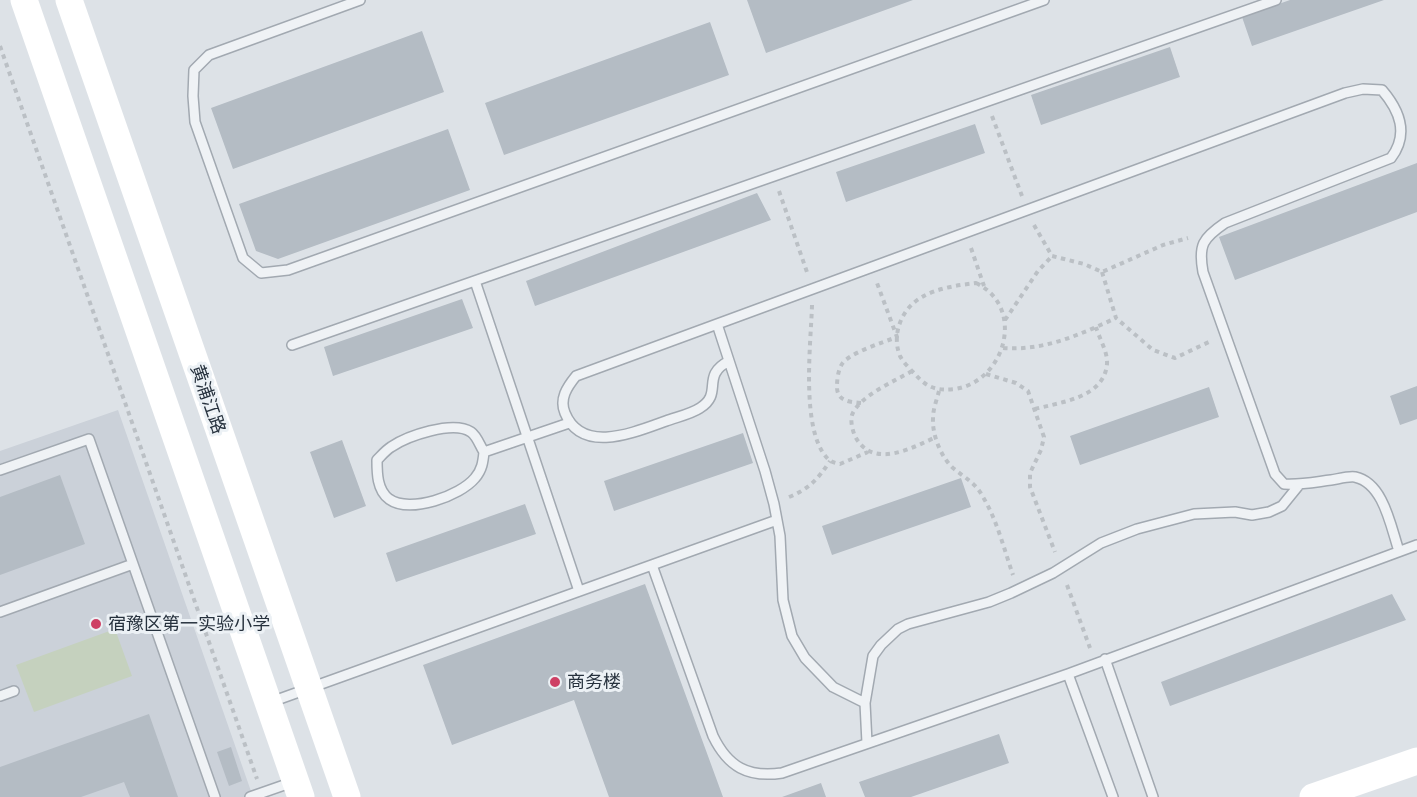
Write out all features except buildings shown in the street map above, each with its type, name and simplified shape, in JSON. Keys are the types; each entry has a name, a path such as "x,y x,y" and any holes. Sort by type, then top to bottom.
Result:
{"street":[{"path":"24,0 298,789"},
{"name":"黄浦江路","path":"69,0 347,797"},
{"path":"1313,797 1417,762"}],"lane":[{"path":"360,0 209,55 194,70 195,122 243,258 261,273 288,270 1044,0"},
{"path":"292,345 1276,0"},
{"path":"729,361 713,374 711,397 701,408 636,432 602,439 581,432 569,423 563,408 564,391 576,376 1346,93 1363,89 1382,90 1394,103 1400,118 1402,136 1391,158 1225,223 1210,233 1200,254 1203,272 1275,474 1284,484 1299,485 1354,477 1369,484 1385,508 1399,551"},
{"path":"475,281 579,591"},
{"path":"717,324 774,504 780,536 783,600 792,636 805,658 833,687 865,703"},
{"path":"484,452 569,423"},
{"path":"464,429 473,433 484,452 483,465 475,478 452,495 435,501 411,505 389,499 380,486 377,460 389,448 407,438 425,432 464,429"},
{"path":"0,470 89,439 215,797"},
{"path":"867,743 865,703 873,656 898,629 908,624 989,602 1061,568 1101,543 1161,522 1194,514 1269,513 1282,506 1299,485"},
{"path":"268,703 777,520"},
{"path":"652,565 721,753 746,771 764,775 782,773 1068,674 1417,545"},
{"path":"0,612 133,564"},
{"path":"1105,659 1153,797"},
{"path":"1068,674 1113,797"},
{"path":"0,696 14,691"},
{"path":"250,797 262,793 298,789"}],"path":[{"path":"0,46 262,793"},
{"path":"987,101 1027,210 1052,256 1084,264 1102,272 1163,245 1210,233"},
{"path":"774,176 813,289 810,410 814,434 821,451 830,461 840,465 868,452 893,454 936,437"},
{"path":"965,233 984,287"},
{"path":"1005,320 1038,271 1052,256"},
{"path":"872,267 897,337 901,357 924,384 939,391 967,387 986,374 1003,348 1005,320 997,300 984,287 976,283 959,285 923,296 908,308 902,317 897,337"},
{"path":"1102,272 1116,318 1153,350 1175,358 1225,333"},
{"path":"1003,348 1022,350 1043,346 1071,338 1116,318"},
{"path":"1035,410 1082,396 1090,392 1099,382 1107,364 1095,327"},
{"path":"861,404 847,402 840,397 837,389 842,362 855,354 897,337"},
{"path":"868,452 856,439 852,416 874,392 912,371"},
{"path":"986,374 1016,383 1028,391 1044,437 1041,450 1030,473 1030,487 1095,663"},
{"path":"939,391 932,417 942,453 952,467 973,482 982,495 992,514 1018,590"},
{"path":"774,504 802,492 818,480 830,461"}],"shaded area":[{"name":"宿豫区第一实验小学","path":"118,410 253,797 0,797 0,451"}],"green space":[{"path":"115,629 132,676 34,712 16,665"}],"place":[{"name":"宿豫区第一实验小学","path":"96,624"},
{"name":"商务楼","path":"555,682"}]}
